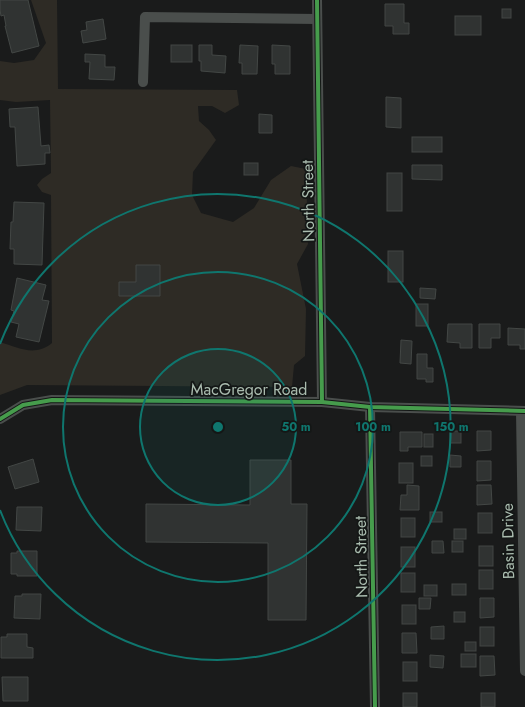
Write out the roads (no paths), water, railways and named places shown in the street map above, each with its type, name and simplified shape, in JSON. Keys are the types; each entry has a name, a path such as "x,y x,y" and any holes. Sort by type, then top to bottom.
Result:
{"street":[{"name":"North Street","path":"317,0 322,402"},
{"path":"143,82 145,17 317,19"},
{"name":"MacGregor Road","path":"0,419 23,405 52,400 322,402 370,407 523,411"},
{"name":"North Street","path":"370,407 375,707"},
{"name":"Basin Drive","path":"523,411 525,671"}]}
